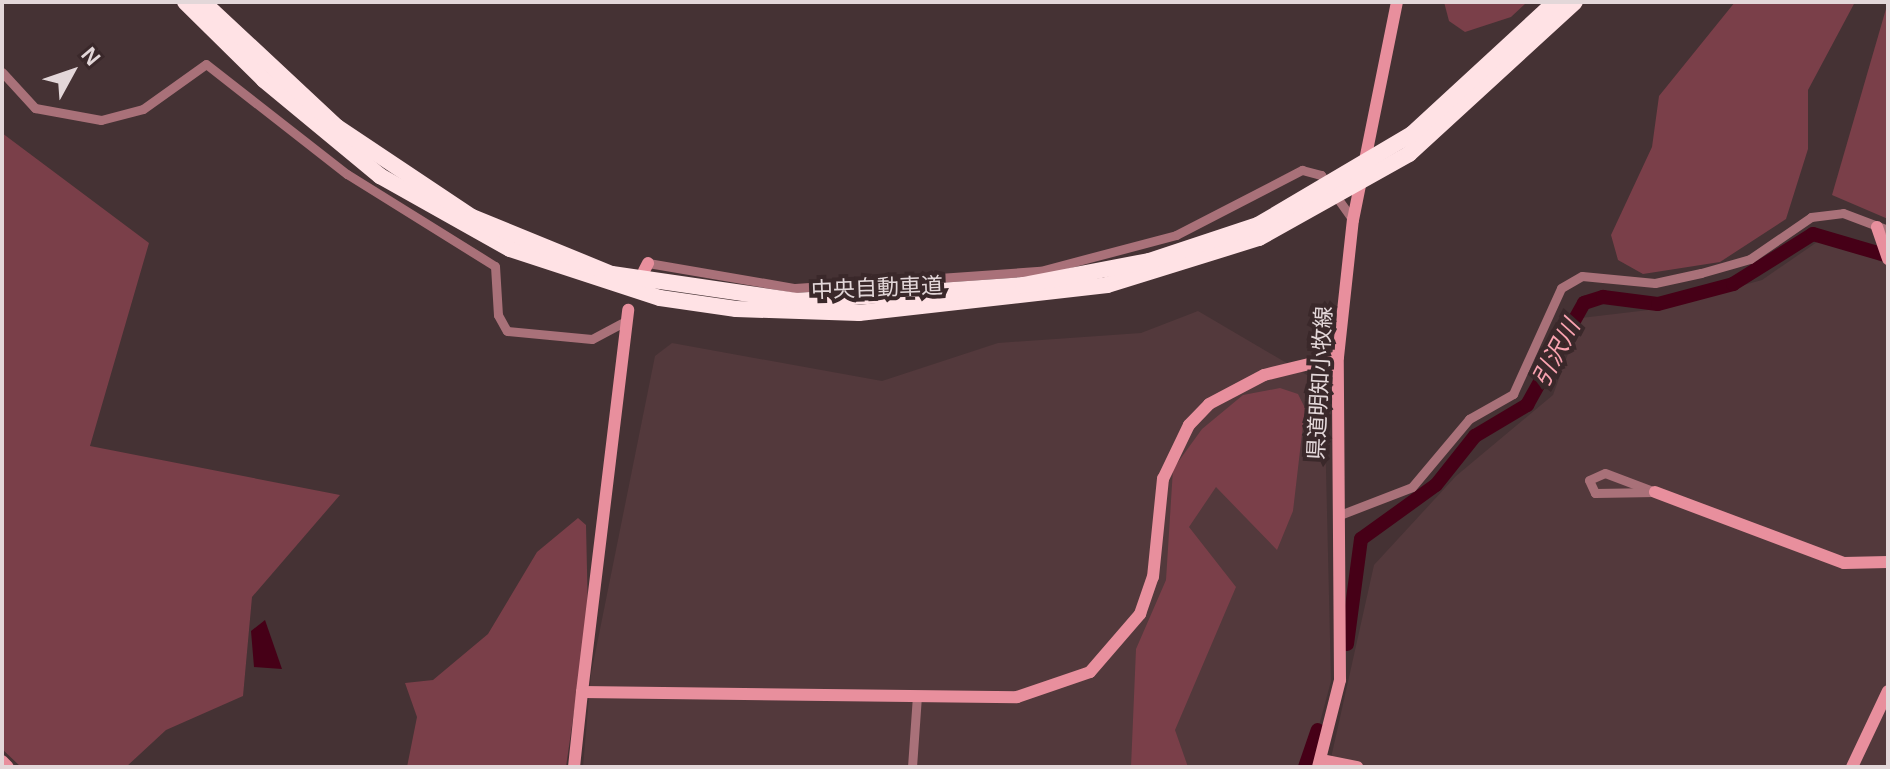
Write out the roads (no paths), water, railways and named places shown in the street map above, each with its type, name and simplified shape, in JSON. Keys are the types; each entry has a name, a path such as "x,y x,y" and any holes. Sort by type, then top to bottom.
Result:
{"highway":[{"name":"中央自動車道","path":"185,2 329,137 425,205 556,268 660,298 794,313 989,303 1152,275 1304,211 1409,154 1575,2"},
{"name":"中央自動車道","path":"203,2 337,127 431,194 560,256 661,285 796,301 999,289 1149,261 1304,211 1412,134 1555,2"}],"street":[{"name":"県道明知小牧線","path":"1319,763 1340,680 1333,517 1338,357 1353,220 1397,2"},
{"path":"2,72 35,108 101,120 143,109 206,64 347,174 495,266 498,315 507,331 592,339 622,323"},
{"path":"646,267 795,288 1040,271 1176,235 1302,170 1321,175 1353,220"},
{"path":"1333,517 1412,487 1469,419 1513,394 1561,288 1582,276 1655,283 1701,273 1750,259 1811,217 1843,213 1883,228 1888,259"},
{"path":"574,767 614,458 622,323 628,310"},
{"path":"582,692 1017,697 1090,672 1140,614 1153,577 1163,479 1189,425 1209,404 1264,375 1338,357"},
{"path":"1655,492 1601,494 1589,480 1605,473 1844,563 1888,562"},
{"path":"1852,767 1888,691"},
{"path":"912,767 917,696"},
{"path":"2,761 8,767"},
{"path":"1319,763 1357,767"}],"waterway":[{"name":"引沢川","path":"1347,644 1361,539 1436,485 1475,436 1527,405 1584,303 1603,297 1658,304 1733,284 1813,234 1888,256"},
{"name":"引沢川","path":"1305,767 1318,730"}]}
